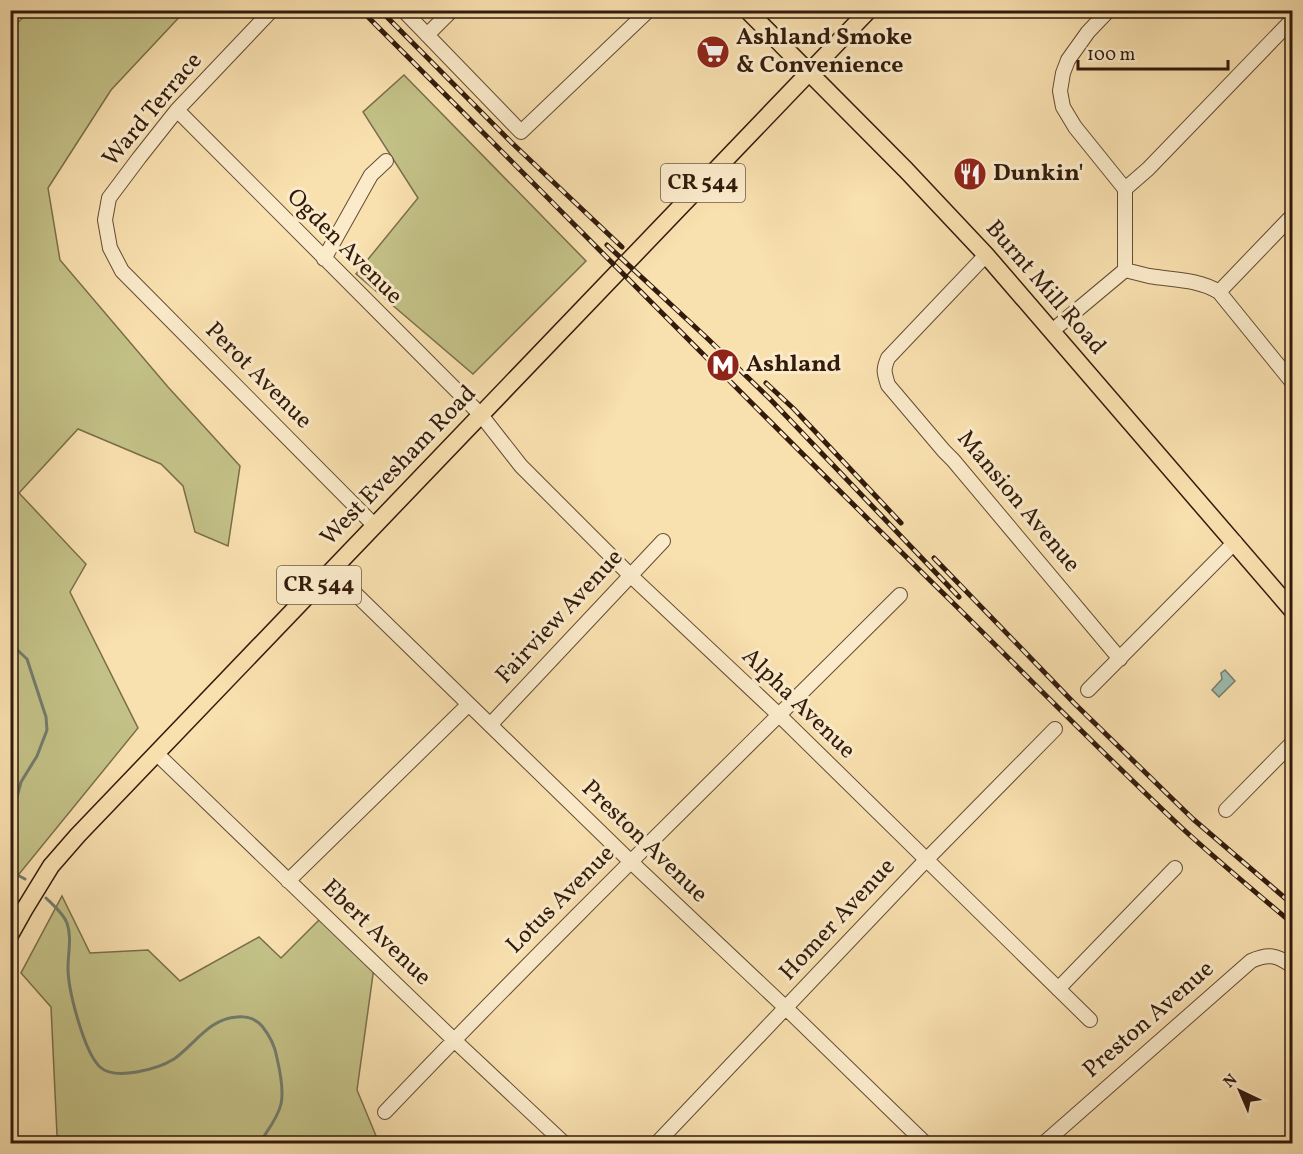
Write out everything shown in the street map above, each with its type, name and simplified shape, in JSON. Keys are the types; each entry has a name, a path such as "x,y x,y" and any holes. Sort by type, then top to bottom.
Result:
{"main road":[{"name":"Burnt Mill Road","path":"747,10 920,184 986,255 1293,610"},
{"name":"CR 544","path":"809,73 869,10"},
{"name":"West Evesham Road","path":"10,935 51,866 78,835 809,73"}],"street":[{"name":"Ward Terrace","path":"113,254 105,220 109,198 177,110 272,10"},
{"path":"403,10 522,132 649,10"},
{"path":"427,35 452,10"},
{"path":"1109,10 1088,32 1068,60 1060,91 1064,107 1075,127 1125,189 1125,270"},
{"path":"1125,189 1148,169 1293,20"},
{"name":"Ogden Avenue","path":"177,110 481,415"},
{"path":"324,259 371,175 386,161"},
{"path":"1219,292 1293,216"},
{"name":"Perot Avenue","path":"113,254 122,271 375,526"},
{"name":"Mansion Avenue","path":"986,255 888,358 883,369 884,374 888,385 1120,659"},
{"path":"1125,270 1209,285 1219,292 1293,382"},
{"path":"1052,331 1125,270"},
{"name":"Alpha Avenue","path":"481,415 520,466 630,575 779,715 1090,1020"},
{"name":"Fairview Avenue","path":"490,725 663,541"},
{"path":"1088,690 1235,543"},
{"name":"Preston Avenue","path":"332,571 468,705 926,1143"},
{"name":"Lotus Avenue","path":"385,1112 630,861 900,595"},
{"path":"288,880 468,705"},
{"name":"Homer Avenue","path":"656,1143 927,859 1055,729"},
{"path":"1226,810 1293,743"},
{"name":"Ebert Avenue","path":"157,754 454,1040 565,1143"},
{"path":"1058,989 1175,868"},
{"name":"Preston Avenue","path":"1043,1143 1246,965 1261,957 1275,956 1293,966"}],"shaded area":[{"path":"30,11 185,11 111,90 48,188 60,260 168,387 240,466 228,546 195,532 183,486 161,464 78,429 19,493 86,564 70,592 138,728 11,884 10,30"},
{"path":"404,75 586,261 473,374 356,274 418,198 363,112"},
{"path":"1225,670 1235,681 1219,697 1212,690 1222,679 1221,673"},
{"path":"62,896 90,953 148,950 180,981 259,937 281,958 327,912 375,960 357,1090 379,1143 67,1143 57,1135 51,1007 21,973"}],"waterway":[{"path":"10,643 27,659 46,717 47,730 37,756 21,782 14,808 10,813"},
{"path":"10,871 25,879"},
{"path":"46,898 67,923 70,939 68,968 74,1005 88,1048 100,1067 107,1071 126,1073 148,1070 167,1063 210,1027 227,1019 247,1017 254,1019 262,1026 275,1049 282,1093 277,1114 259,1144"}],"railway":[{"path":"361,10 1094,744 1183,829 1292,923"},
{"path":"380,10 512,143 622,247"},
{"path":"607,245 769,398 959,597"},
{"path":"766,383 794,409 901,523"},
{"path":"934,558 1074,703 1193,819 1292,904"}],"place":[{"name":"Ashland Smoke & Convenience","path":"713,52"},
{"name":"Dunkin'","path":"970,174"},
{"name":"Ashland","path":"723,365"}]}
